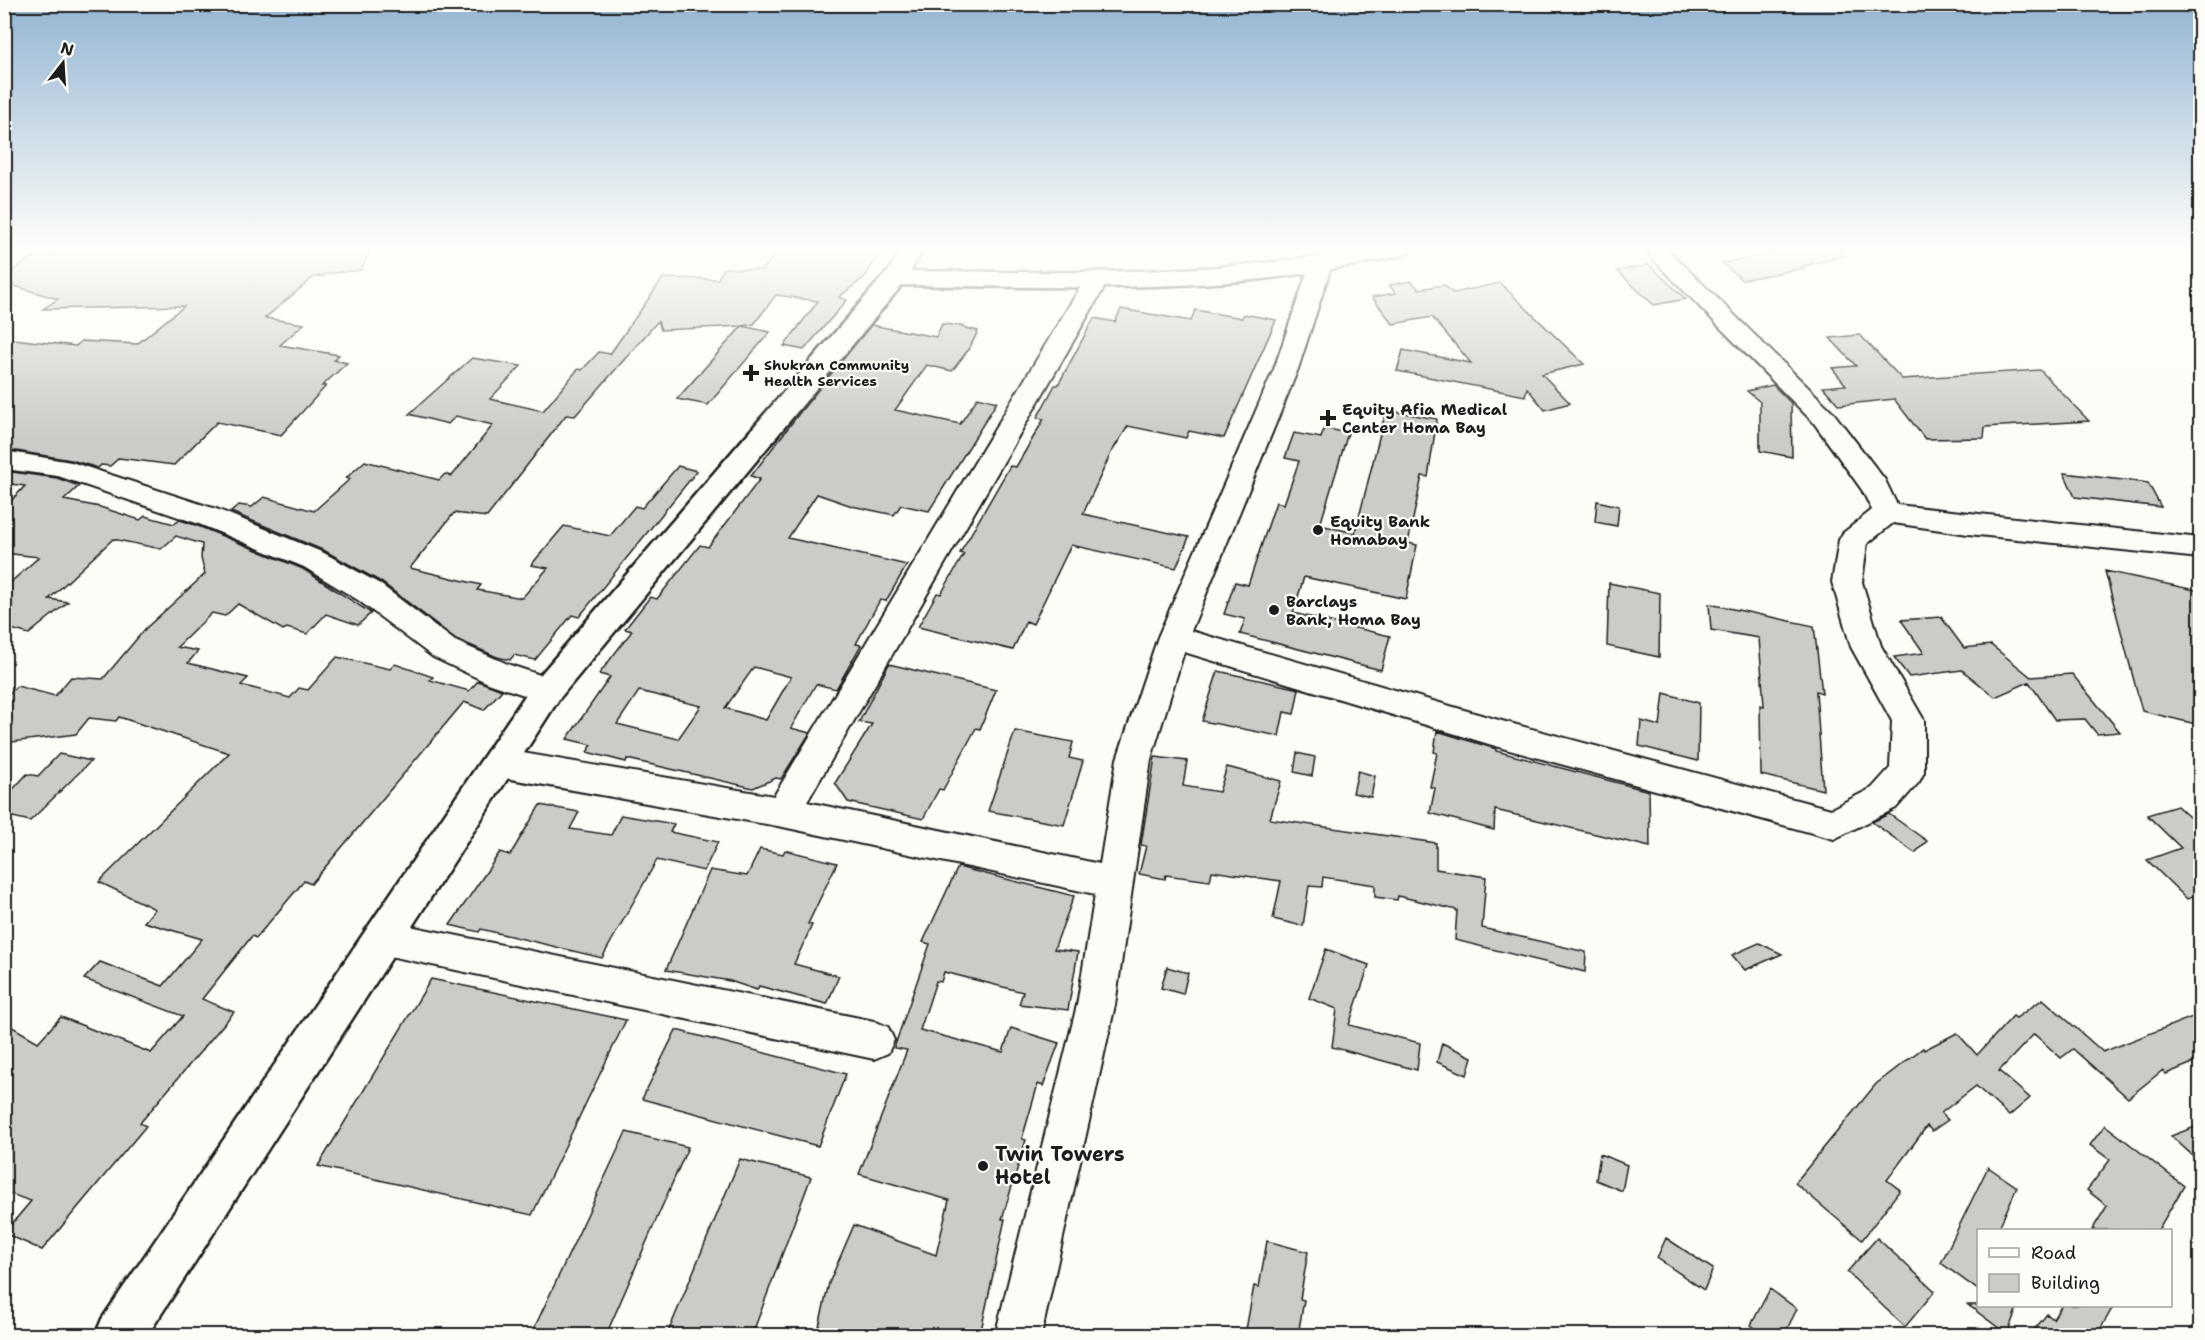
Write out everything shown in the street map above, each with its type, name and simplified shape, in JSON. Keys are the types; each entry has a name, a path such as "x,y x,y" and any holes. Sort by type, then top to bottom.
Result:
{"highway":[{"path":"119,1335 385,938 547,690 864,312"}],"street":[{"path":"783,812 1078,312"},
{"path":"1018,1335 1096,1005 1134,759 1173,637 1286,369 1305,312"},
{"path":"1717,312 1824,417 1875,487 1887,513"},
{"path":"4,460 61,468 84,475 209,517 314,560 369,592 444,649 500,674 547,690"},
{"path":"1173,637 1440,718 1663,781 1834,824 1884,798 1907,772 1908,720 1866,647 1847,582 1853,540 1887,513 1968,524 2200,548"},
{"path":"499,763 783,812 1116,883"},
{"path":"385,938 874,1040"}],"building":[{"path":"177,312 273,312 265,318 304,324 280,345 339,355 334,360 347,363 322,386 326,386 281,435 217,422 174,465 119,458 110,466 101,465 98,468 71,460 4,449 4,338 76,346 81,341 137,344"},
{"path":"640,312 763,312 754,324 661,330 658,321 575,416 566,415 487,517 454,513 410,568 481,585 477,590 522,598 548,568 531,565 564,526 610,536 635,506 642,508 678,466 697,471 579,617 572,615 535,660 514,655 510,660 497,657 456,639 381,582 325,551 231,512 239,505 252,507 264,497 314,511 350,479 346,478 365,461 439,480 445,474 452,476 493,425 456,416 448,424 409,414 472,358 521,366 490,399 543,411 578,369 582,370 599,352 610,354"},
{"path":"810,312 837,312 804,350 784,346"},
{"path":"1120,312 1136,312 1191,321 1194,312 1242,318 1244,314 1276,320 1224,438 1189,431 1186,438 1128,426 1111,453 1083,514 1189,537 1176,568 1071,545 1033,624 1026,621 1013,650 918,627 937,593 941,594 964,554 960,553 1010,466 1016,467 1044,419 1037,418 1055,385 1058,385 1094,318 1115,322"},
{"path":"1383,312 1530,312 1584,364 1542,374 1570,403 1545,410 1527,388 1525,396 1397,371 1403,350 1471,363 1432,317 1393,324"},
{"path":"942,324 963,326 978,331 969,349 952,371 927,365 895,410 960,424 978,397 997,402 929,511 901,505 894,515 852,506 817,494 788,538 907,565 886,601 880,600 856,644 861,645 836,689 816,684 791,728 810,733 781,779 776,778 753,788 587,752 592,745 567,739 610,677 599,674 632,631 625,629 650,597 657,599 700,545 708,547 760,479 751,476 871,325 936,337","holes":["754,667 791,677 766,720 725,708","639,691 701,706 678,739 617,724"]},
{"path":"742,326 770,332 708,405 677,399"},
{"path":"1860,335 1902,379 2040,370 2089,421 1985,427 1984,438 1925,439 1894,399 1839,405 1823,387 1846,385 1832,368 1856,366 1830,338"},
{"path":"1773,385 1791,403 1792,457 1760,451 1760,402 1747,391"},
{"path":"1386,410 1437,419 1428,477 1422,476 1408,543 1417,545 1406,599 1304,577 1293,613 1390,636 1381,670 1240,634 1245,619 1224,614 1235,582 1248,585 1276,502 1284,504 1299,461 1285,458 1294,433 1321,438 1324,428 1348,433 1320,525 1355,533"},
{"path":"4,471 57,478 79,486 64,500 100,507 140,520 145,516 174,524 180,520 198,526 303,569 371,613 358,625 326,614 307,634 287,628 283,630 238,604 225,616 212,613 177,647 198,651 188,663 248,678 241,685 290,698 299,688 308,690 337,657 390,669 395,664 433,677 430,680 469,691 478,681 502,690 484,710 464,702 311,884 304,881 256,938 252,936 202,999 234,1012 140,1123 146,1126 42,1250 4,1233 31,1201 4,1192 4,1022 38,1042 61,1017 151,1053 183,1016 84,979 100,962 163,986 202,939 144,922 155,909 99,882 229,753 119,717 116,721 89,718 76,734 4,743 4,698 17,686 55,696 71,677 103,679 145,629 205,574 201,558 202,544 176,536 161,549 113,539 49,599 68,602 29,634 4,627 4,588 39,557 4,553 4,508 25,486 4,483"},
{"path":"2064,473 2148,483 2161,507 2075,497"},
{"path":"1597,501 1619,506 1617,526 1595,522"},
{"path":"2105,571 2200,591 2200,725 2142,711"},
{"path":"1609,583 1660,593 1659,657 1607,646"},
{"path":"1709,604 1814,626 1822,693 1816,691 1823,790 1761,775 1760,705 1764,706 1759,638 1711,630"},
{"path":"1941,617 1964,648 1991,645 2031,677 2072,674 2120,732 2097,734 2085,719 2055,720 2029,682 1995,697 1962,670 1909,677 1894,657 1924,653 1901,620"},
{"path":"889,664 996,690 980,729 976,728 943,790 939,789 923,819 848,802 835,783 872,724 859,722"},
{"path":"1218,671 1299,689 1294,714 1284,712 1279,736 1202,721"},
{"path":"1664,693 1699,703 1698,761 1639,746 1641,721 1660,726"},
{"path":"1015,731 1073,742 1069,758 1083,761 1064,825 988,811"},
{"path":"1437,731 1496,749 1496,751 1649,791 1650,847 1495,810 1494,830 1430,813 1435,788 1430,787 1437,753 1434,752"},
{"path":"1297,753 1315,757 1312,776 1294,772"},
{"path":"59,754 91,761 30,821 4,815 4,799 27,774 38,776"},
{"path":"1155,757 1187,761 1183,786 1219,792 1227,767 1281,781 1270,819 1436,843 1436,869 1486,877 1482,928 1586,952 1585,972 1455,940 1457,910 1398,896 1397,900 1375,897 1375,885 1323,877 1322,887 1309,886 1303,926 1273,919 1281,881 1212,871 1210,881 1166,875 1165,879 1139,874 1146,846 1141,845"},
{"path":"1358,771 1375,776 1371,797 1353,793"},
{"path":"540,805 579,812 570,829 611,835 621,815 674,824 670,832 718,842 704,871 657,860 602,958 481,929 479,932 450,925 500,852 510,855"},
{"path":"2177,806 2200,827 2200,894 2187,899 2147,860 2181,848 2147,815"},
{"path":"1889,814 1927,841 1915,853 1872,822"},
{"path":"760,849 783,854 785,850 837,863 808,924 812,925 794,964 839,976 827,1004 759,986 757,990 730,981 666,970 710,870 747,876"},
{"path":"958,867 1074,896 1054,949 1078,952 1068,1010 1019,1004 1023,992 944,972 941,982 936,981 920,1030 1003,1052 1011,1028 1059,1043 1043,1086 1038,1084 1022,1139 1026,1140 1002,1219 1005,1219 980,1335 817,1335 829,1283 854,1225 936,1255 949,1200 859,1174 907,1050 894,1048 930,944 923,942"},
{"path":"1759,943 1782,954 1745,970 1732,955"},
{"path":"1326,949 1369,965 1349,1025 1420,1043 1417,1070 1332,1047 1337,1009 1309,998"},
{"path":"1167,967 1188,973 1183,994 1161,988"},
{"path":"431,979 626,1020 532,1215 318,1166"},
{"path":"2043,999 2103,1052 2200,1014 2200,1060 2166,1074 2163,1070 2128,1098 2073,1049 2061,1058 2034,1034 1999,1071 2030,1098 2009,1116 1976,1086 1941,1113 1948,1120 1932,1131 1927,1126 1887,1180 1900,1190 1862,1240 1795,1183 1876,1084 1923,1048 1924,1050 1957,1033 1977,1055 2013,1016 2016,1018"},
{"path":"676,1030 846,1074 818,1146 642,1099"},
{"path":"1442,1043 1472,1057 1467,1075 1437,1062"},
{"path":"2105,1125 2184,1186 2159,1229 2093,1229 2107,1206 2087,1190 2110,1160 2090,1145"},
{"path":"2200,1125 2200,1162 2171,1136"},
{"path":"626,1132 688,1147 606,1335 531,1335"},
{"path":"1600,1154 1627,1165 1622,1191 1596,1180"},
{"path":"740,1159 811,1177 752,1335 667,1335"},
{"path":"1988,1167 2017,1187 1998,1229 1977,1229 1977,1289 1941,1263"},
{"path":"1666,1238 1713,1269 1704,1290 1657,1258"},
{"path":"1877,1238 1935,1291 1905,1327 1847,1272"},
{"path":"1267,1241 1308,1252 1300,1299 1304,1300 1298,1335 1245,1335 1254,1286 1259,1287"},
{"path":"1770,1289 1797,1309 1784,1335 1765,1335 1751,1325"},
{"path":"1968,1305 2017,1307 2007,1334"},
{"path":"2061,1307 2113,1307 2097,1335 2030,1335 2047,1314 2053,1319"}],"place":[{"name":"Shukran Community Health Services","path":"751,373"},
{"name":"Equity Afia Medical Center Homa Bay","path":"1328,418"},
{"name":"Equity Bank Homabay","path":"1318,530"},
{"name":"Barclays Bank, Homa Bay","path":"1274,610"},
{"name":"Twin Towers Hotel","path":"983,1166"}]}
